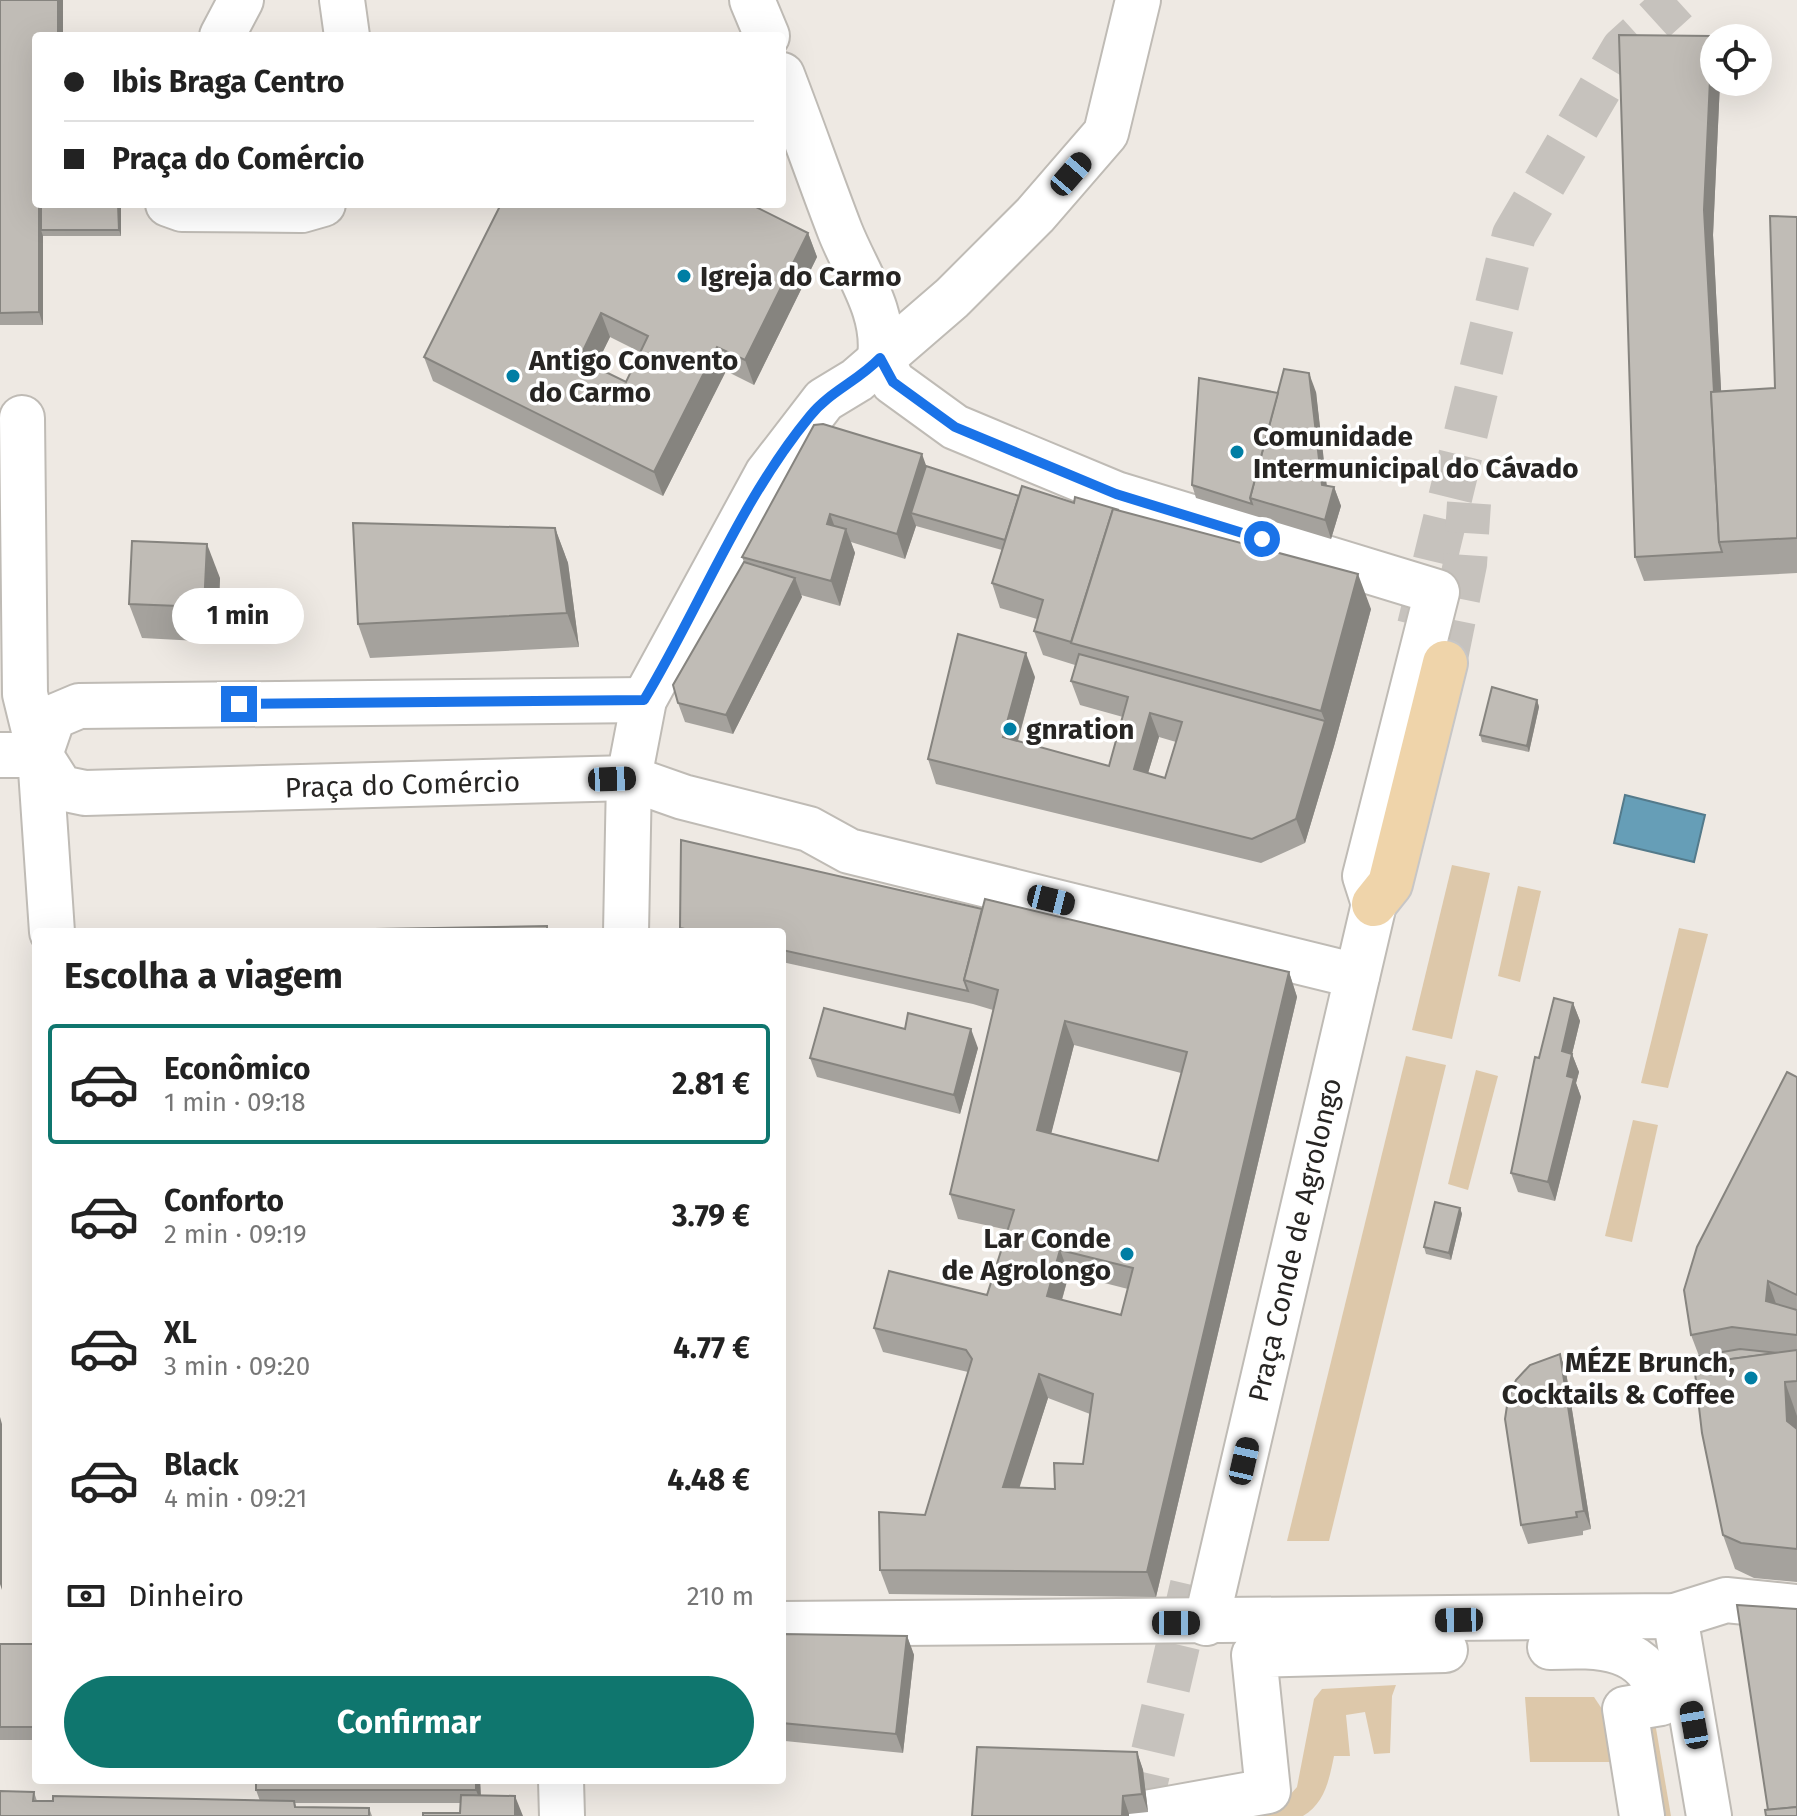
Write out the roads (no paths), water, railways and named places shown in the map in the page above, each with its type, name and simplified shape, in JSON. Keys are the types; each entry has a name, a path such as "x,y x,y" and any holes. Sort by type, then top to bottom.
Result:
{"main road":[{"path":"1374,904 1390,884 1445,663"}],"street":[{"path":"224,32 241,0"},
{"path":"342,0 346,32"},
{"path":"752,0 765,32"},
{"path":"626,928 629,778 644,700 767,474 824,400 857,380 952,298 1035,215 1106,133 1138,0"},
{"path":"786,86 848,249 879,320 883,339 880,358 893,382 955,427 1116,494 1437,592 1365,876 1374,904"},
{"path":"179,208 309,208"},
{"path":"22,418 25,694 20,755 51,928"},
{"path":"20,755 53,717 79,706 644,700"},
{"name":"Praça do Comércio","path":"20,755 61,788 85,793 629,778"},
{"path":"629,778 683,797 809,829 849,851 1357,976"},
{"name":"Praça Conde de Agrolongo","path":"1206,1623 1374,904"},
{"path":"786,1624 1206,1623 1675,1616 1726,1600 1797,1607"},
{"path":"1675,1616 1709,1816"},
{"path":"1129,1816 1268,1791 1254,1655 1582,1646 1614,1648 1641,1664 1657,1684 1661,1703 1625,1709 1642,1816"},
{"path":"561,1784 562,1816"}],"water":[{"path":"1625,795 1705,815 1694,862 1614,843"}],"tunnel":[{"path":"1419,626 1514,235 1623,49 1677,0"},
{"path":"1445,663 1465,564 1469,503"},
{"path":"1138,1816 1192,1585"}],"place":[{"name":"Igreja do Carmo","path":"684,276"},
{"name":"Antigo Convento do Carmo","path":"513,376"},
{"name":"Comunidade Intermunicipal do Cávado","path":"1237,452"},
{"name":"gnration","path":"1010,729"},
{"name":"Lar Conde de Agrolongo","path":"1127,1254"},
{"name":"MÉZE Brunch, Cocktails & Coffee","path":"1751,1378"}]}
